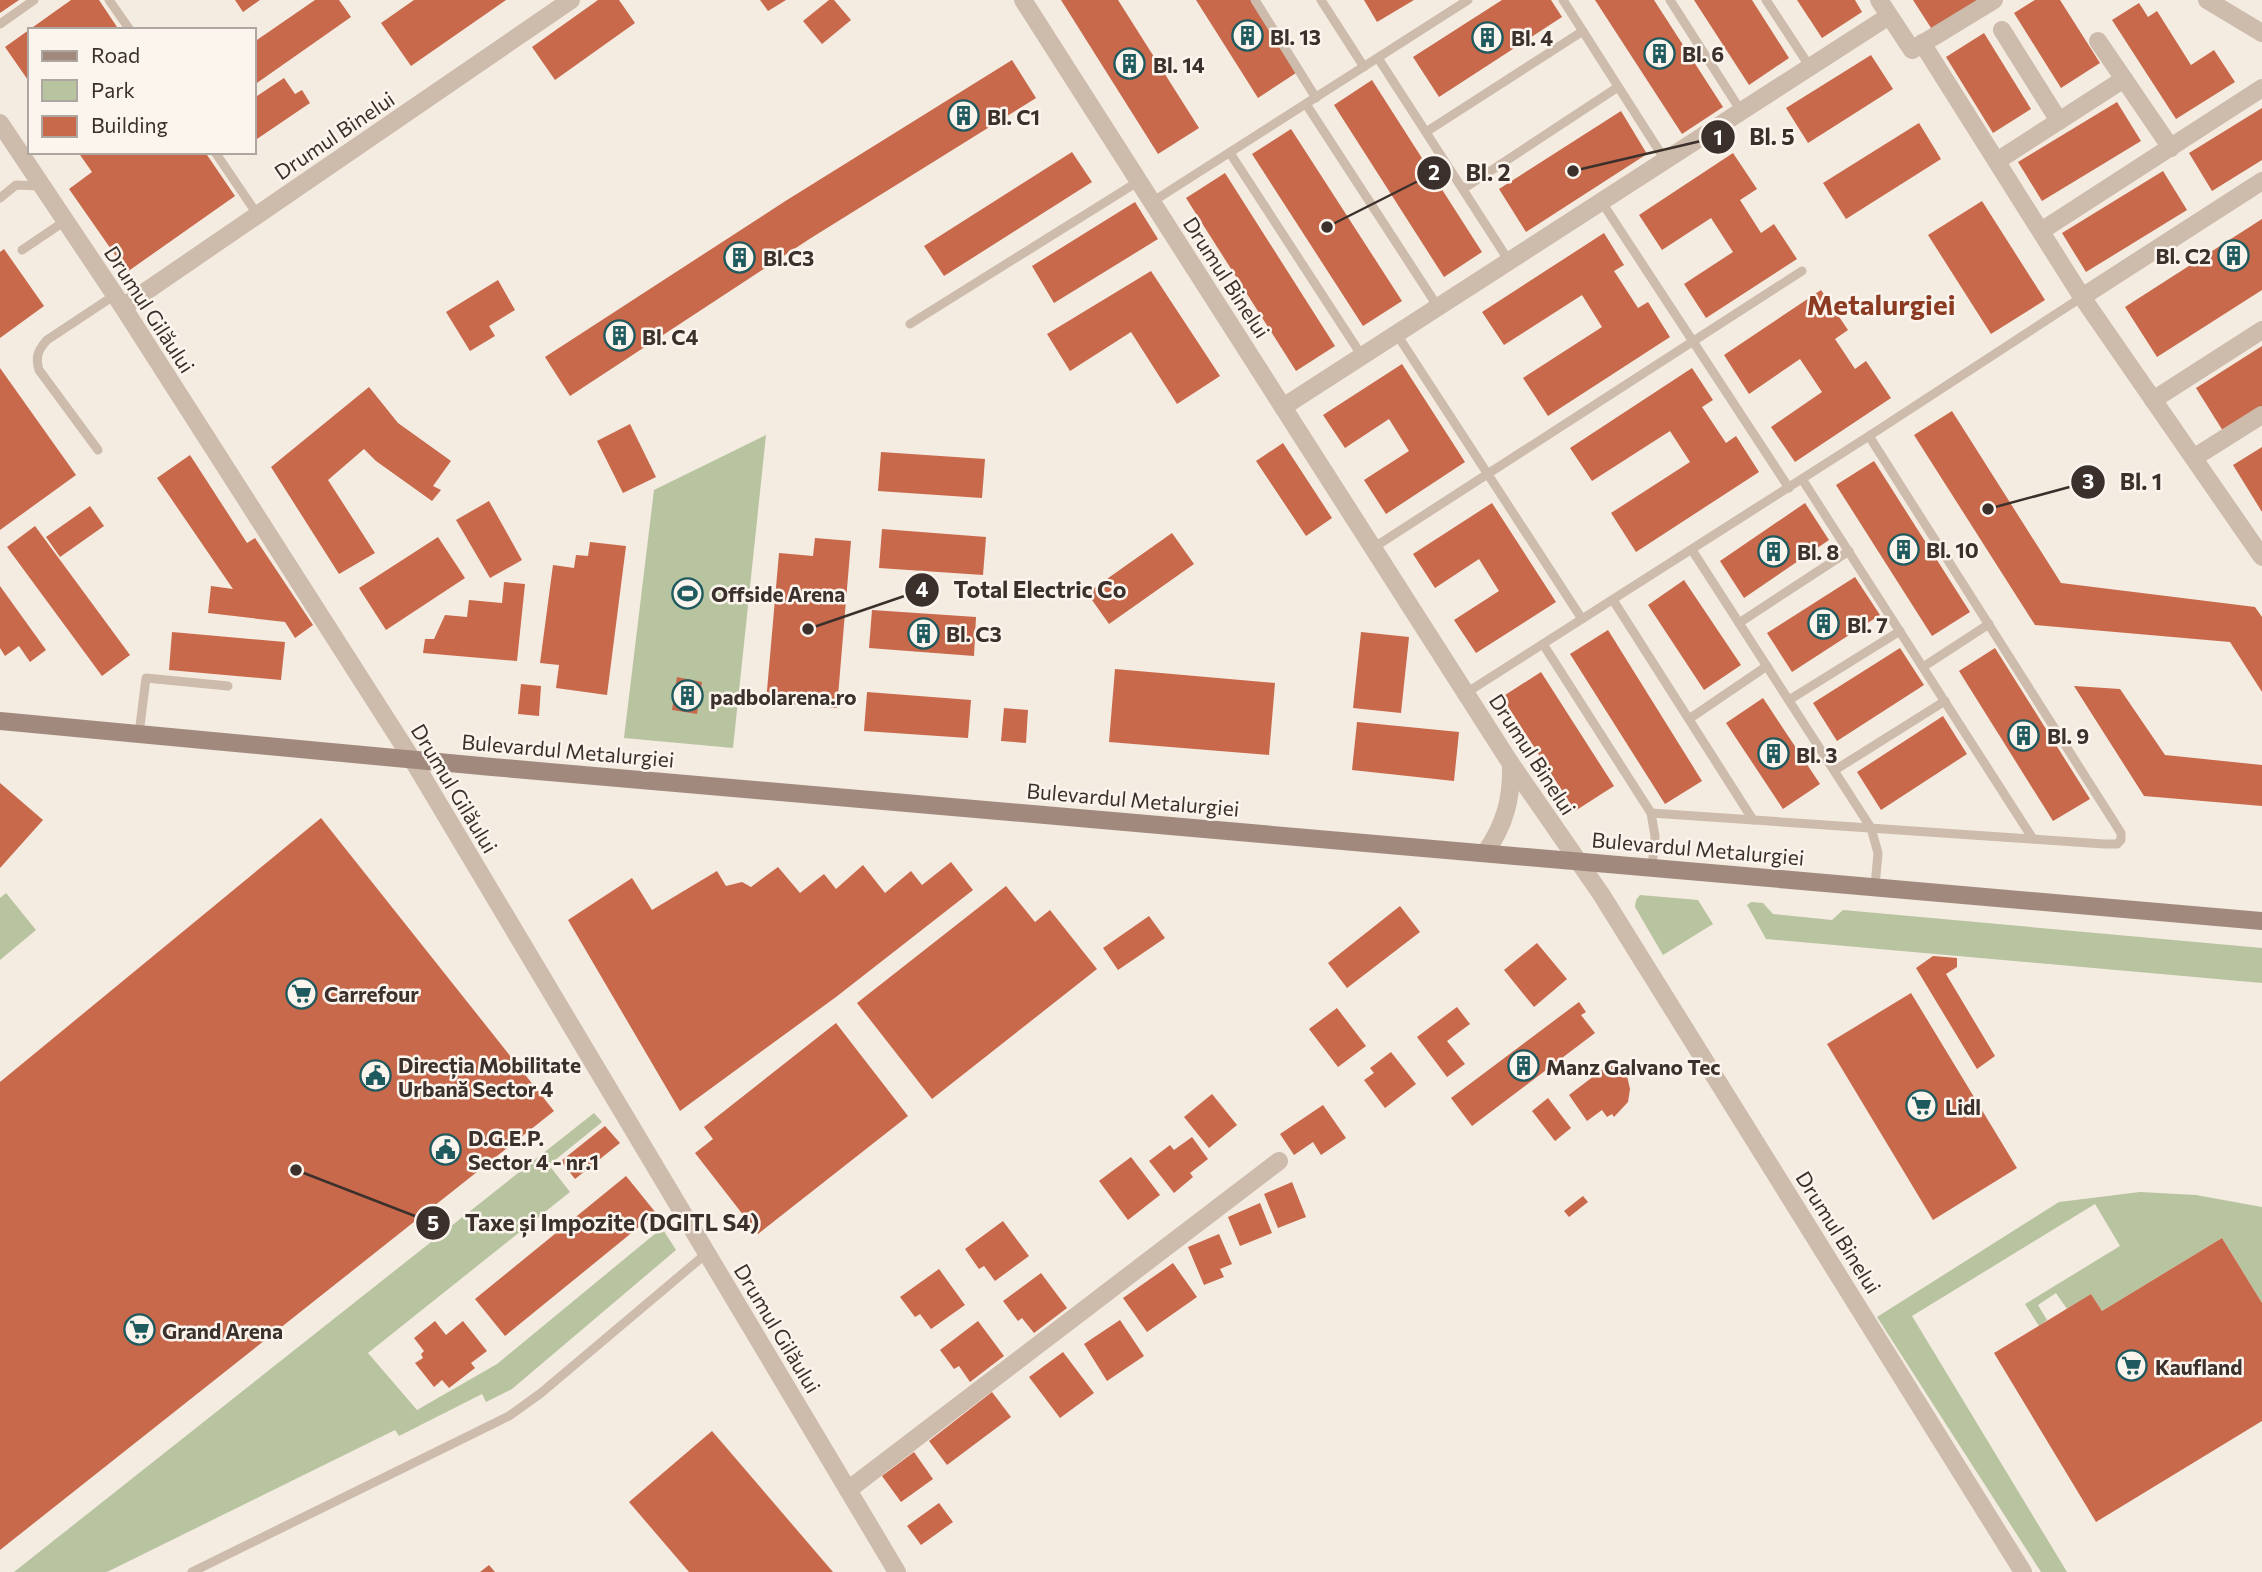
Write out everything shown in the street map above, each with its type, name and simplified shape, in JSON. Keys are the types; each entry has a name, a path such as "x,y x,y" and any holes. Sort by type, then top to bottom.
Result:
{"main road":[{"name":"Bulevardul Metalurgiei","path":"0,721 2262,920"}],"street":[{"name":"Drumul Binelui","path":"119,301 257,214 572,0"},
{"name":"Drumul Binelui","path":"1023,0 1511,764 1579,861 2023,1572"},
{"path":"1879,0 1912,50 1994,0"},
{"path":"2207,0 2262,33"},
{"path":"1283,407 1889,16"},
{"path":"2002,30 2059,121"},
{"path":"2098,41 2171,148"},
{"path":"1922,43 2082,297 2262,557"},
{"path":"1997,161 2124,79"},
{"path":"2041,231 2262,88"},
{"name":"Drumul Gilăului","path":"0,122 119,301 412,759 897,1572"},
{"path":"2082,297 2262,181"},
{"path":"2153,400 2262,330"},
{"path":"2195,457 2262,415"},
{"path":"1485,853 1506,813 1510,798 1511,764"},
{"path":"848,1490 1279,1161"}],"lane":[{"path":"0,24 34,0"},
{"path":"110,0 129,28"},
{"path":"1255,0 1316,98"},
{"path":"1321,0 1364,67"},
{"path":"1153,202 1468,0"},
{"path":"1563,0 1665,160"},
{"path":"1670,0 1741,111"},
{"path":"1766,0 1810,67"},
{"path":"1426,132 1583,31"},
{"path":"1378,58 1509,261"},
{"path":"1463,189 1618,87"},
{"path":"1306,104 1438,307"},
{"path":"1230,153 1362,356"},
{"path":"216,154 257,214"},
{"path":"910,324 1139,181"},
{"path":"0,198 16,186 42,186"},
{"path":"1601,201 1789,488"},
{"path":"22,250 65,221"},
{"path":"1373,548 1802,271"},
{"path":"1466,693 1789,488 2082,297"},
{"path":"98,450 39,370 36,360 39,349 47,340 119,301"},
{"path":"1396,333 1582,619"},
{"path":"1651,813 2104,844 2117,844 2121,840 2121,833 1869,436"},
{"path":"1802,479 2033,839"},
{"path":"1692,550 1871,828 1878,853 1875,886"},
{"path":"1739,623 1849,551"},
{"path":"1613,600 1753,820"},
{"path":"1923,667 1989,624"},
{"path":"1789,700 1900,631"},
{"path":"1543,644 1651,813 1655,836 1652,868"},
{"path":"1689,719 1768,666"},
{"path":"139,734 146,678 228,686"},
{"path":"1835,770 1945,701"},
{"path":"192,1572 509,1416 541,1393 707,1253"}],"green space":[{"path":"766,435 733,748 624,738 654,490"},
{"path":"6,893 36,930 0,960 0,898"},
{"path":"1640,895 1698,900 1713,924 1663,955 1635,907"},
{"path":"1751,902 1763,903 1773,914 1832,920 1843,910 2262,948 2262,983 1766,939 1747,905"},
{"path":"594,1113 602,1122 549,1165 570,1192 368,1353 417,1410 497,1364 662,1228 676,1250 512,1389 486,1402 482,1394 399,1436 395,1430 107,1572 14,1572"},
{"path":"2140,1192 2196,1195 2262,1207 2262,1303 2222,1238 2102,1311 2091,1294 2067,1309 2056,1293 2038,1305 2047,1320 2039,1326 2025,1304 2120,1246 2095,1204 1912,1316 2067,1572 2041,1572 1877,1317 2059,1202"}],"building":[{"path":"0,0 19,0 0,13"},
{"path":"71,0 99,0 118,28 32,28"},
{"path":"235,0 260,0 243,12"},
{"path":"315,0 339,0 351,17 256,84 256,41"},
{"path":"414,0 506,0 411,66 381,23"},
{"path":"598,0 619,0 635,23 555,80 532,47"},
{"path":"760,0 786,0 768,11"},
{"path":"829,0 834,0 851,20 822,44 803,21"},
{"name":"Bl. 14","path":"1061,0 1118,0 1199,128 1158,154"},
{"name":"Bl. 13","path":"1196,0 1253,0 1299,71 1258,98"},
{"path":"1364,0 1414,0 1377,22"},
{"name":"Bl. 4","path":"1502,0 1551,0 1562,17 1439,97 1413,57"},
{"name":"Bl. 6","path":"1595,0 1654,0 1723,107 1682,134"},
{"path":"1694,0 1752,0 1789,58 1749,85"},
{"path":"1797,0 1855,0 1862,12 1822,38"},
{"path":"1913,0 1981,0 1933,31"},
{"path":"2035,0 2060,0 2100,63 2061,88 2014,13"},
{"path":"2139,3 2148,17 2157,11 2191,65 2214,50 2235,82 2176,119 2112,20"},
{"path":"28,31 28,80 5,47"},
{"path":"1984,33 2031,109 1993,133 1946,57"},
{"path":"1871,55 1893,89 1808,143 1786,108"},
{"path":"1012,60 1036,98 811,238 570,396 545,357 787,200"},
{"path":"284,78 295,94 302,90 310,103 256,140 256,97"},
{"path":"1372,80 1482,252 1444,277 1334,105"},
{"path":"2117,102 2141,141 2042,201 2018,162"},
{"path":"2262,108 2262,160 2212,191 2189,153"},
{"path":"1621,111 1647,154 1526,232 1499,189"},
{"path":"1919,123 1941,159 1846,219 1823,183"},
{"path":"1291,129 1402,301 1363,326 1252,154"},
{"path":"1072,152 1092,182 944,276 924,246"},
{"path":"1733,153 1757,189 1740,200 1761,233 1774,224 1797,259 1706,318 1684,284 1733,252 1711,218 1662,250 1639,215"},
{"path":"79,154 206,154 235,196 127,272 69,189 92,172"},
{"path":"2163,171 2187,210 2086,272 2062,233"},
{"path":"1225,173 1335,346 1296,371 1186,198"},
{"path":"1982,201 2045,300 1991,334 1928,235"},
{"path":"1135,202 1158,239 1054,303 1032,266"},
{"name":"Bl. C2","path":"2262,219 2262,290 2157,357 2125,307"},
{"path":"1604,233 1624,265 1614,271 1638,308 1648,302 1670,337 1548,416 1523,378 1602,327 1582,295 1504,345 1482,312"},
{"path":"4,249 44,306 0,338 0,252"},
{"path":"1151,271 1220,376 1177,404 1131,332 1070,371 1047,334"},
{"path":"498,280 515,310 489,326 495,336 470,351 446,312"},
{"path":"1821,290 1848,330 1835,339 1855,369 1866,361 1891,398 1795,462 1771,427 1822,392 1800,359 1749,394 1724,355"},
{"path":"2262,346 2262,406 2223,431 2196,388"},
{"path":"1402,364 1465,462 1386,514 1364,480 1409,451 1389,419 1345,448 1323,415"},
{"path":"0,368 76,475 0,530"},
{"path":"1692,368 1713,400 1702,407 1726,443 1736,436 1759,472 1636,552 1611,513 1690,462 1670,431 1592,481 1570,448"},
{"path":"369,387 398,423 451,461 433,486 441,490 432,501 376,461 364,449 328,480 375,553 339,574 271,467"},
{"path":"1952,411 2061,583 2255,607 2262,617 2262,692 2230,642 2035,625 1914,435"},
{"path":"630,424 656,477 623,493 597,441"},
{"path":"1283,443 1332,518 1306,536 1256,461"},
{"path":"2262,447 2262,512 2233,465"},
{"path":"881,452 985,459 982,498 878,491"},
{"path":"190,455 247,543 255,538 313,625 295,638 285,622 208,613 211,586 233,589 157,478"},
{"name":"Bl. 10","path":"1874,461 1970,612 1932,636 1836,485"},
{"path":"489,501 522,560 490,578 456,520"},
{"path":"1492,503 1556,602 1476,653 1454,620 1499,591 1479,559 1435,588 1413,554"},
{"name":"Bl. 8","path":"1805,503 1829,540 1744,598 1720,561"},
{"path":"90,506 104,526 60,557 46,537"},
{"path":"35,526 130,655 102,676 7,547"},
{"path":"882,529 986,537 983,575 879,568"},
{"path":"1172,533 1194,564 1109,624 1087,593"},
{"path":"438,537 465,578 386,630 359,588"},
{"path":"815,538 851,541 837,708 766,702 779,553 813,556"},
{"path":"590,542 626,546 607,695 556,688 559,665 540,663 553,565 574,568 576,555 588,556"},
{"name":"Bl. 7","path":"1855,577 1880,615 1792,672 1767,633"},
{"path":"1684,580 1741,665 1704,690 1648,605"},
{"path":"504,582 525,584 517,661 423,653 425,639 434,639 445,615 467,617 469,600 502,603"},
{"path":"0,586 46,650 30,662 19,646 5,656 0,648"},
{"name":"Bl. C3","path":"872,610 976,617 974,656 869,648"},
{"path":"1608,630 1702,781 1665,804 1570,654"},
{"path":"172,632 285,642 281,680 169,670"},
{"path":"1361,632 1409,637 1401,713 1353,708"},
{"path":"1900,648 1924,685 1837,741 1813,703"},
{"name":"Bl. 9","path":"1995,648 2090,799 2053,821 1959,671"},
{"path":"1115,669 1275,683 1269,755 1109,742"},
{"path":"1541,672 1614,786 1575,811 1502,697"},
{"name":"padbolarena.ro","path":"677,677 702,682 697,714 672,710"},
{"path":"521,684 541,686 539,716 518,714"},
{"path":"2074,686 2120,689 2165,755 2262,765 2262,806 2144,796"},
{"path":"867,692 971,700 968,738 864,731"},
{"name":"Bl. 3","path":"1763,698 1820,784 1783,809 1726,723"},
{"path":"1004,708 1028,710 1026,743 1001,741"},
{"path":"1943,716 1967,754 1881,810 1857,772"},
{"path":"1357,722 1459,732 1454,781 1352,770"},
{"path":"0,783 43,820 0,868"},
{"name":"Grand Arena","path":"321,818 554,1111 0,1550 0,1082"},
{"path":"951,862 973,890 836,997 680,1111 568,920 632,878 652,910 717,871 726,886 742,882 751,887 778,867 800,893 824,874 836,889 863,865 885,893 911,871 922,885"},
{"path":"1006,886 1035,922 1050,910 1097,969 932,1099 857,1003"},
{"path":"1400,906 1420,932 1347,988 1328,963"},
{"path":"1149,916 1165,938 1118,970 1103,948"},
{"path":"1537,943 1567,979 1534,1007 1504,970"},
{"path":"1933,956 1957,958 1957,967 1946,974 1995,1056 1977,1069 1916,968"},
{"name":"Lidl","path":"1911,993 2017,1168 1933,1220 1827,1044"},
{"name":"Manz Galvano Tec","path":"1579,1002 1586,1012 1581,1015 1595,1033 1472,1126 1451,1098"},
{"path":"1457,1007 1470,1024 1447,1041 1465,1064 1447,1077 1417,1037"},
{"path":"1337,1008 1366,1046 1338,1067 1309,1029"},
{"path":"836,1023 908,1116 758,1234 695,1153 713,1139 704,1127"},
{"path":"1391,1052 1416,1084 1385,1108 1364,1080 1374,1073 1370,1068"},
{"path":"1615,1060 1627,1076 1630,1089 1628,1102 1614,1117 1612,1114 1607,1117 1602,1110 1587,1121 1569,1095"},
{"path":"1212,1094 1237,1125 1209,1148 1184,1117"},
{"path":"1548,1098 1571,1128 1555,1141 1532,1111"},
{"path":"1323,1105 1346,1138 1321,1155 1313,1142 1294,1155 1280,1134"},
{"path":"605,1126 620,1143 575,1179 561,1161"},
{"path":"1192,1137 1208,1159 1190,1173 1193,1177 1174,1193 1149,1161 1170,1145 1174,1150"},
{"path":"1131,1157 1160,1195 1128,1220 1099,1181"},
{"path":"626,1176 656,1213 505,1336 475,1299"},
{"path":"1292,1182 1306,1217 1278,1228 1264,1194"},
{"path":"1583,1196 1588,1202 1569,1217 1564,1211"},
{"path":"1260,1203 1272,1233 1240,1246 1228,1217"},
{"path":"1003,1221 1029,1256 995,1281 984,1266 979,1269 965,1249"},
{"path":"1219,1234 1232,1264 1220,1269 1224,1277 1204,1285 1188,1247"},
{"name":"Kaufland","path":"2222,1238 2262,1303 2262,1421 2096,1522 1994,1353 2091,1294 2102,1311"},
{"path":"1173,1263 1197,1297 1147,1332 1123,1298"},
{"path":"939,1269 965,1305 931,1329 920,1314 915,1317 900,1297"},
{"path":"1041,1273 1067,1308 1034,1333 1022,1318 1018,1321 1003,1301"},
{"path":"1120,1320 1144,1356 1107,1381 1084,1344"},
{"path":"435,1321 446,1335 463,1321 487,1351 471,1363 475,1368 449,1388 442,1380 434,1387 415,1363 423,1358 421,1354 424,1351 414,1338"},
{"path":"978,1321 1004,1356 970,1382 959,1366 954,1369 940,1350"},
{"path":"1063,1352 1094,1393 1060,1418 1029,1377"},
{"path":"992,1392 1011,1417 947,1465 929,1441"},
{"path":"712,1431 833,1572 689,1572 629,1502"},
{"path":"914,1452 933,1479 901,1502 882,1476"},
{"path":"939,1503 953,1522 921,1545 907,1526"},
{"path":"489,1565 495,1572 480,1572"}],"place":[{"name":"Bl. 13","path":"1247,36"},
{"name":"Bl. 4","path":"1488,37"},
{"name":"Bl. 6","path":"1659,53"},
{"name":"Bl. 14","path":"1130,64"},
{"name":"Bl. C1","path":"964,116"},
{"name":"Bl. 5","path":"1573,171"},
{"name":"Bl. 2","path":"1327,227"},
{"name":"Bl. C2","path":"2234,255"},
{"name":"Bl.C3","path":"740,257"},
{"name":"Bl. C4","path":"619,336"},
{"name":"Bl. 1","path":"1988,509"},
{"name":"Bl. 10","path":"1903,549"},
{"name":"Bl. 8","path":"1774,551"},
{"name":"Offside Arena","path":"688,593"},
{"name":"Bl. 7","path":"1824,624"},
{"name":"Total Electric Co","path":"808,629"},
{"name":"Bl. C3","path":"923,633"},
{"name":"padbolarena.ro","path":"687,696"},
{"name":"Bl. 9","path":"2024,735"},
{"name":"Bl. 3","path":"1773,754"},
{"name":"Carrefour","path":"301,993"},
{"name":"Manz Galvano Tec","path":"1523,1066"},
{"name":"Direcția Mobilitate Urbană Sector 4","path":"375,1076"},
{"name":"Lidl","path":"1922,1106"},
{"name":"D.G.E.P. Sector 4 - nr.1","path":"445,1149"},
{"name":"Taxe și Impozite (DGITL S4)","path":"296,1170"},
{"name":"Grand Arena","path":"139,1330"},
{"name":"Kaufland","path":"2132,1366"}],"district":[{"name":"Metalurgiei","path":"1881,304"}]}
